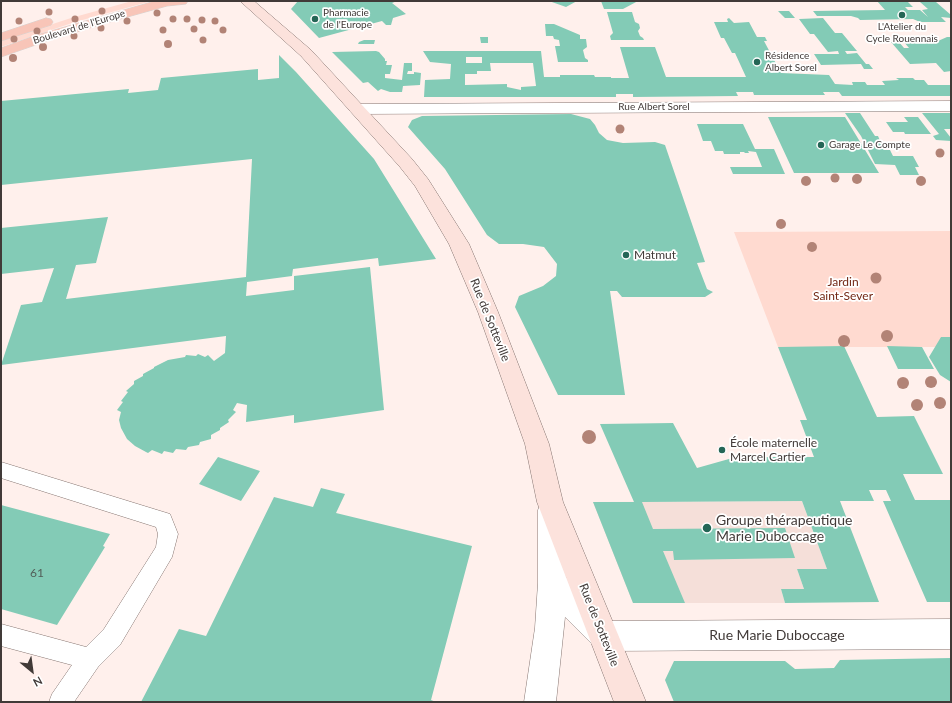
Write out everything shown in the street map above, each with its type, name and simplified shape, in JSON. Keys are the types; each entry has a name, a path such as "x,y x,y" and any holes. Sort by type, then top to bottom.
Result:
{"main road":[{"name":"Boulevard de l'Europe","path":"1,53 42,38 108,18 166,2 182,1"},
{"name":"Boulevard de l'Europe","path":"1,36 56,19"}],"street":[{"name":"Rue de Sotteville","path":"246,1 306,53 422,183 459,244 488,312 535,437 550,502 630,702"},
{"name":"Rue Albert Sorel","path":"357,109 951,106"},
{"path":"540,702 550,628 552,583 550,502"},
{"path":"552,583 604,636"},
{"name":"Rue Marie Duboccage","path":"604,636 951,634"}],"lane":[{"path":"1,470 163,520 168,534 165,550 112,637 90,659 60,702"},
{"path":"1,635 90,659"}],"shaded area":[{"name":"Groupe thérapeutique Marie Duboccage","path":"802,501 827,569 797,569 804,589 781,589 785,603 633,603 593,502"}],"green space":[{"path":"132,1 152,1 75,22 1,47 1,41 71,18"},
{"name":"Jardin Saint-Sever","path":"951,231 951,347 778,347 734,232"}],"building":[{"path":"298,1 397,1 392,3 406,14 393,18 391,25 386,25 382,21 319,38 291,9"},
{"path":"549,1 577,1 566,7"},
{"path":"601,1 638,1 623,9 604,9"},
{"path":"877,1 907,1 913,7 905,7 908,10 920,10 928,17 922,10 928,9 920,2 936,2 951,15 951,18 941,17 946,22 920,22 913,19 860,20 851,16 817,16 813,11 885,10"},
{"path":"778,11 789,11 795,18 785,18"},
{"path":"607,12 632,12 635,22 639,24 640,28 638,31 640,36 644,40 611,40 610,36 613,33"},
{"name":"Résidence Albert Sorel","path":"729,18 734,23 749,22 757,37 765,37 767,41 764,41 781,73 829,75 835,84 853,85 852,82 865,82 867,85 885,85 882,81 899,80 896,78 913,78 915,80 924,80 928,85 951,85 951,96 842,96 839,92 823,92 825,95 754,95 753,92 736,92 738,96 633,97 633,94 616,94 616,97 424,97 425,80 450,79 451,64 430,62 423,51 541,51 544,77 560,77 560,75 594,75 595,77 629,78 620,47 655,47 666,77 746,77 735,53 732,53 724,38 721,38 714,22 728,22 727,19","holes":["466,57 482,57 482,63 466,63","490,63 533,63 536,86 521,87 521,90 507,87 507,84 465,85 465,74 477,74 477,71 491,71"]},
{"path":"823,18 835,33 842,33 857,51 845,51 847,54 857,53 866,64 869,64 873,69 864,69 861,64 821,65 814,54 839,54 838,51 828,52 814,34 810,34 799,19"},
{"path":"545,24 554,24 580,35 580,39 586,39 587,47 583,50 585,58 588,62 558,62 555,46 560,46 559,40 554,39 553,36 546,36"},
{"path":"480,37 488,37 488,43 481,43"},
{"path":"951,37 951,71 944,72 936,63 910,64 891,42 899,42 904,48 909,48 904,42 938,41"},
{"path":"364,40 375,40 374,44 358,44"},
{"path":"332,52 379,52 385,61 387,61 386,65 392,65 390,74 385,74 385,78 402,80 404,63 412,63 412,71 408,71 407,74 414,74 414,72 421,73 420,85 403,86 402,92 390,92 381,89 378,91 368,82 363,83"},
{"path":"279,55 374,159 436,259 379,266 378,258 293,269 292,276 247,282 246,296 294,290 294,276 370,267 384,410 294,423 294,415 246,422 247,405 237,403 233,410 236,412 228,420 229,422 220,428 220,430 211,435 211,439 200,442 199,445 188,447 186,450 176,449 173,453 164,451 162,454 152,450 148,453 135,446 127,439 121,428 119,420 121,412 117,410 123,402 121,401 128,392 126,391 134,384 134,381 143,376 143,374 168,360 185,357 186,355 196,356 198,354 205,357 208,355 214,361 225,353 226,336 1,365 21,305 42,302 54,268 1,274 1,228 108,217 96,263 76,265 66,299 246,277 252,159 1,185 1,101 129,89 128,93 158,90 161,78 258,69 258,80 279,78"},
{"path":"845,113 860,113 875,136 878,136 884,150 890,150 893,156 913,156 919,167 915,167 919,175 900,175 895,165 875,164 861,136"},
{"path":"922,113 951,113 951,129 944,129 951,138 951,141 936,140 933,136 939,134"},
{"name":"Matmut","path":"571,114 590,119 599,133 607,140 623,143 655,142 665,145 705,262 697,263 707,289 713,292 705,297 622,297 617,291 610,291 625,395 558,395 515,307 519,296 543,286 556,276 557,264 544,247 523,244 499,244 487,235 445,169 408,127 412,120 422,116"},
{"name":"Garage Le Compte","path":"768,117 845,117 879,173 794,173"},
{"path":"904,117 918,117 931,134 905,134 904,132 893,132 886,122 908,122"},
{"path":"697,124 743,124 755,149 774,149 785,174 733,174 730,167 762,167 756,152 748,151 749,153 740,152 740,154 724,154 723,151 715,151 711,141 703,141"},
{"path":"941,337 951,337 951,382 940,375 929,357"},
{"path":"844,346 877,417 914,416 943,474 903,474 915,500 951,500 951,602 927,602 883,501 891,501 886,490 869,490 874,501 840,501 879,602 785,603 781,589 804,589 797,569 827,569 802,501 642,502 653,529 785,528 795,558 674,560 673,551 663,551 685,603 633,603 593,502 634,502 600,424 673,423 697,468 736,457 814,457 800,420 807,420 778,347"},
{"path":"887,346 922,347 934,369 898,369"},
{"path":"218,457 260,471 241,501 199,484"},
{"path":"321,488 345,494 336,513 472,546 431,700 436,702 141,702 179,629 206,636 274,497 313,507"},
{"path":"1,505 110,534 103,546 105,547 57,625 1,609"},
{"path":"951,658 951,702 674,702 665,680 674,661 785,661 795,669 834,668 840,660"}],"place":[{"name":"L'Atelier du Cycle Rouennais","path":"902,15"},
{"name":"Pharmacie de l'Europe","path":"315,19"},
{"name":"Résidence Albert Sorel","path":"757,62"},
{"name":"Garage Le Compte","path":"821,145"},
{"name":"Matmut","path":"626,255"},
{"name":"École maternelle Marcel Cartier","path":"722,450"},
{"name":"Groupe thérapeutique Marie Duboccage","path":"707,528"}]}
